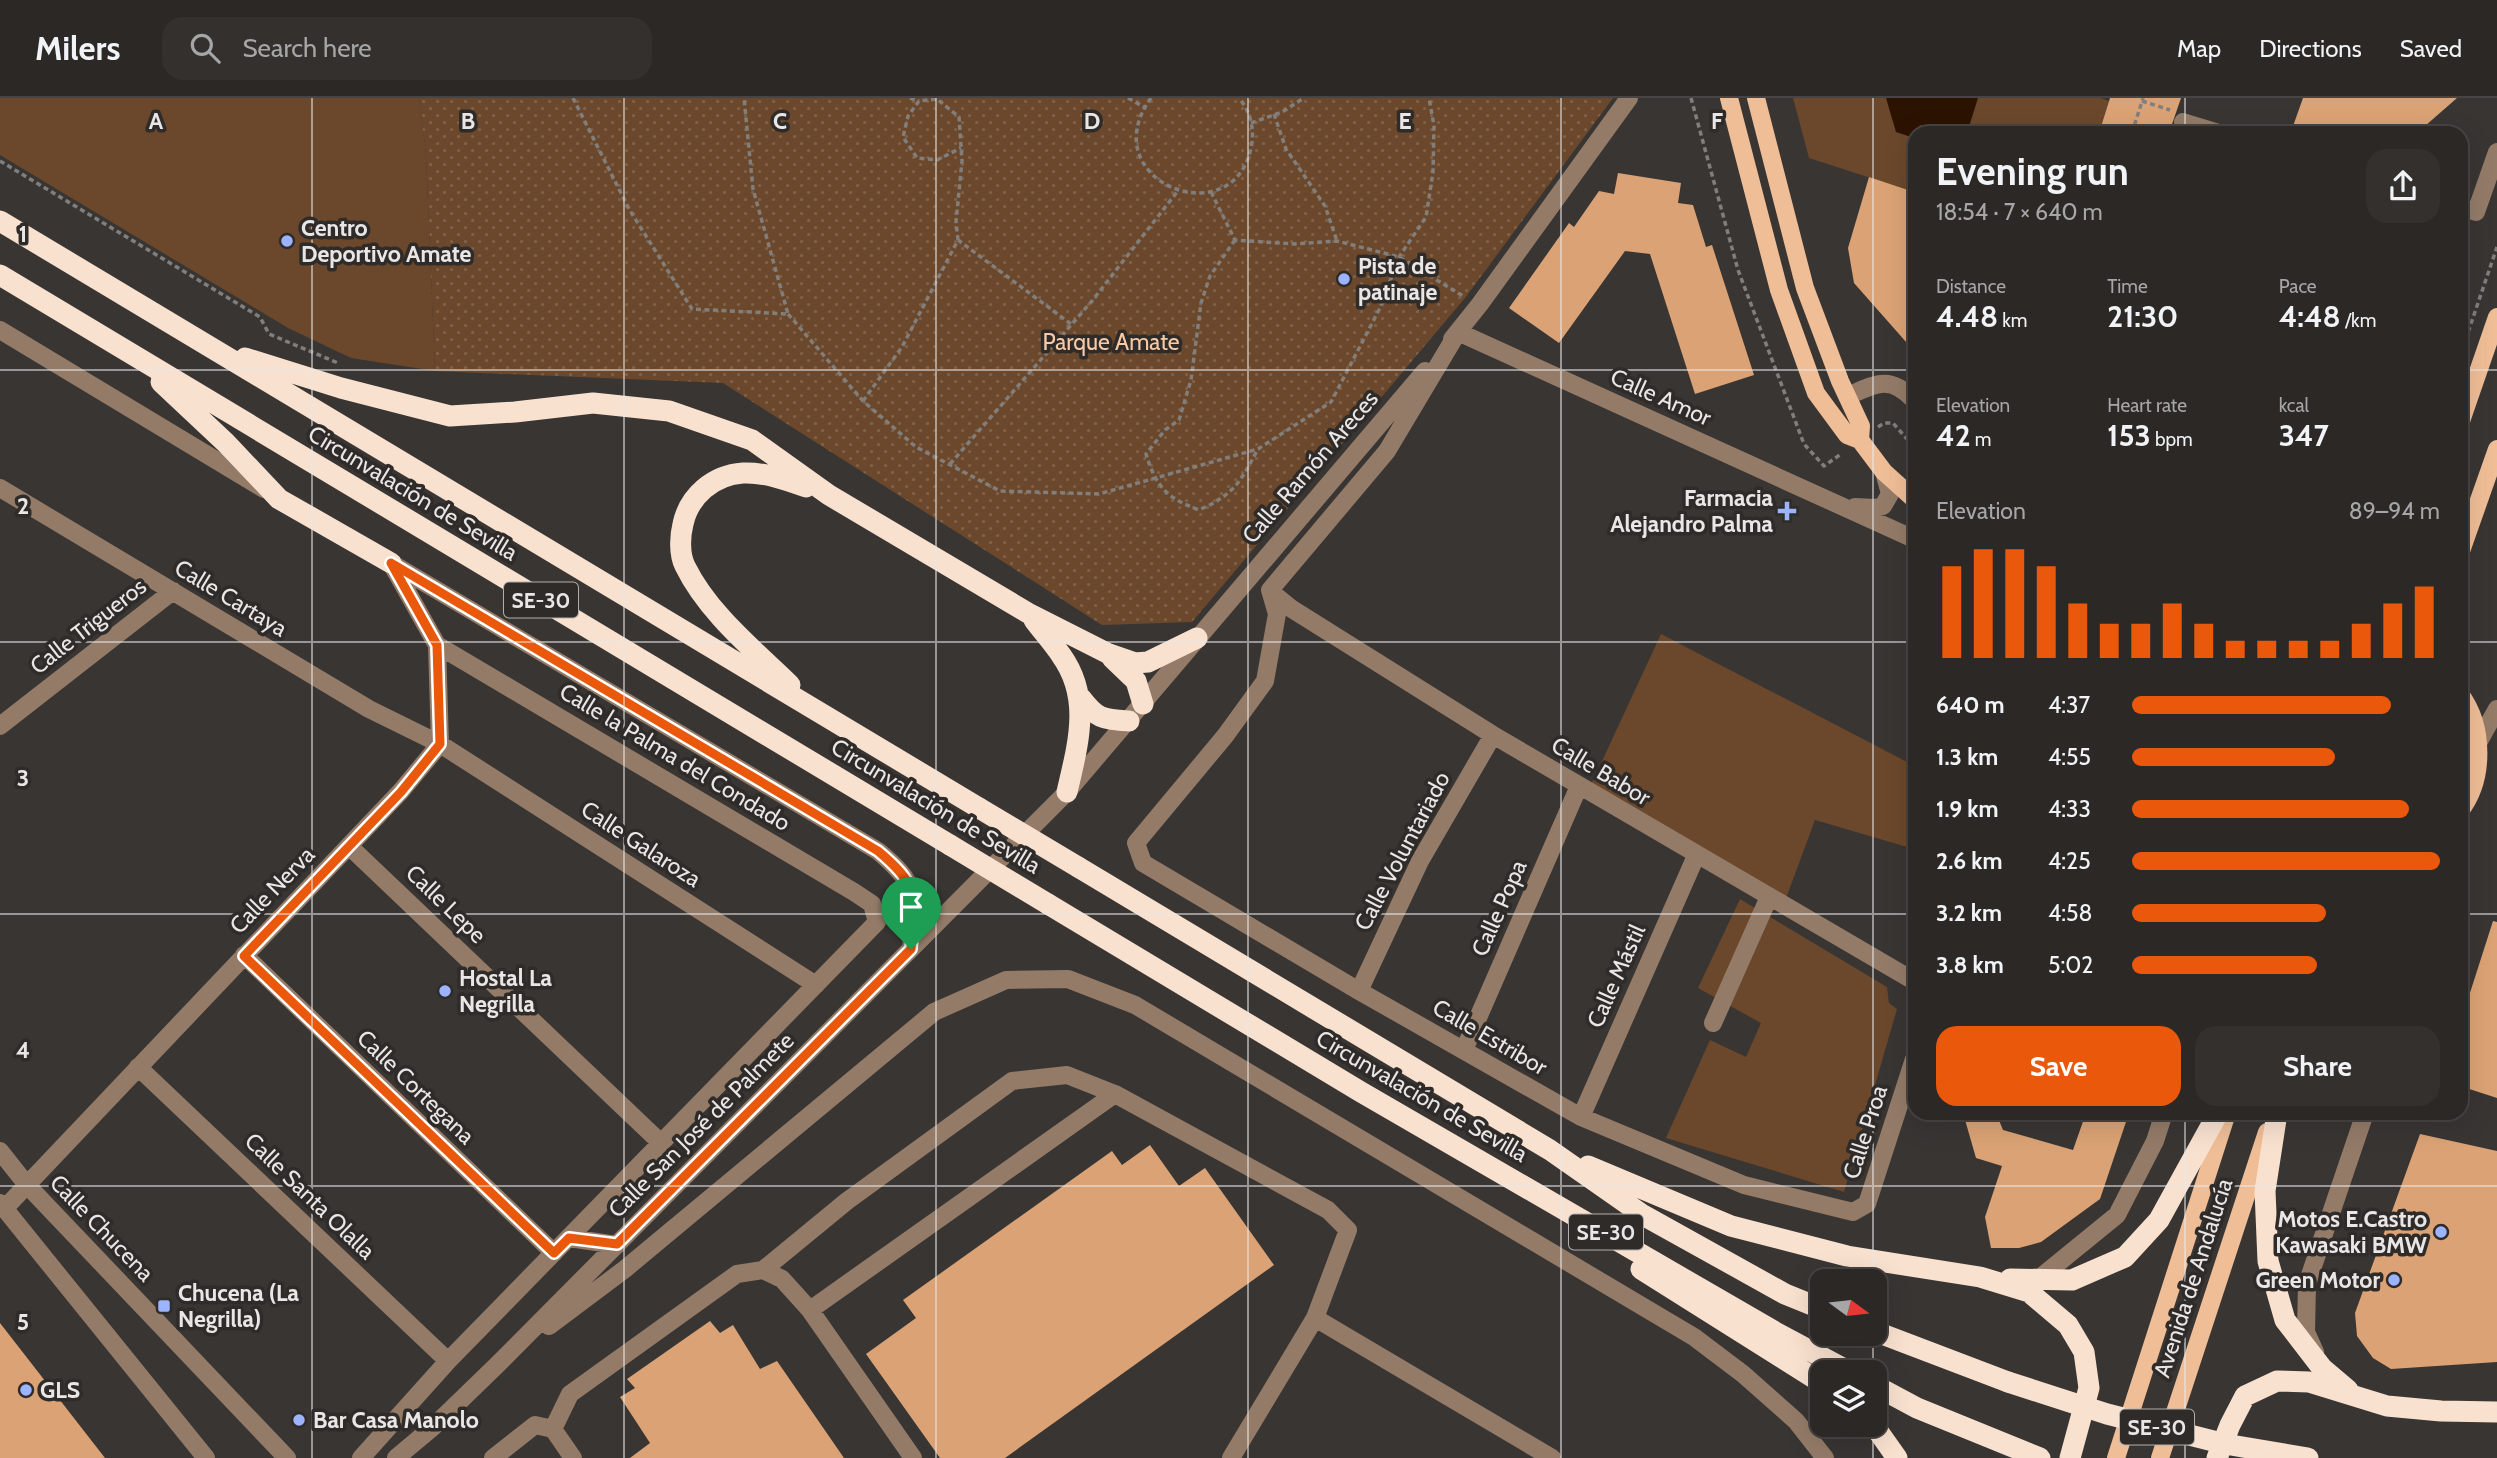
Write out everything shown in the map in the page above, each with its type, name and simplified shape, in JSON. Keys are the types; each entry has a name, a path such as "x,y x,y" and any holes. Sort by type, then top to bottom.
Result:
{"highway":[{"name":"Circunvalación de Sevilla","path":"0,221 1550,1150 1643,1215 1785,1294 1810,1304"},
{"name":"Circunvalación de Sevilla","path":"0,275 1361,1092 1828,1360"},
{"path":"212,348 341,388 450,416 593,403 669,411 752,440 830,495 1028,613 1108,654 1135,663 1149,663 1197,639"},
{"path":"133,355 226,443 279,499 391,563"},
{"path":"817,711 720,617 683,563 680,535 686,509 700,490 722,479 743,473 780,478 830,495"},
{"path":"1028,613 1063,657 1081,698 1092,713 1107,719 1129,721"},
{"path":"1108,654 1136,681 1143,704"},
{"path":"1067,792 1080,735 1081,698"},
{"path":"1361,1092 1810,1375"},
{"path":"1550,1150 1731,1226 1847,1256 1980,1278 2072,1280 2125,1257 2159,1220 2214,1120"},
{"path":"2275,1120 2265,1191 2268,1261 2285,1320 2322,1368 2354,1396"},
{"path":"1980,1278 2029,1292 2068,1325 2084,1352 2089,1388 2070,1458"},
{"name":"SE-30","path":"1887,1336 2107,1414 2198,1437 2308,1458"},
{"path":"2217,1458 2245,1396 2277,1381 2309,1382 2387,1406 2497,1412"},
{"path":"1887,1392 1917,1408 2040,1458"},
{"path":"1882,1437 1897,1458"}],"main road":[{"path":"1729,98 1779,290 1816,393 1847,435 1860,441 1884,472 1908,494"},
{"path":"1756,98 1805,288 1840,381 1861,426 1860,441"},
{"path":"2468,401 2497,317"},
{"path":"2468,531 2497,449"},
{"path":"2468,704 2479,741 2476,780 2468,796"},
{"name":"Avenida de Andalucía","path":"2116,1458 2225,1120"},
{"name":"Avenida de Andalucía","path":"2160,1458 2274,1120"}],"street":[{"name":"Calle Ramón Areces","path":"1007,852 1067,792 1129,721 1458,332 1629,98"},
{"path":"2179,117 2202,126"},
{"path":"2468,210 2476,212 2497,152"},
{"path":"0,330 279,499"},
{"path":"1270,590 1387,451 1458,332"},
{"name":"Calle Amor","path":"1458,332 1908,536"},
{"path":"1848,396 1881,383 1895,384 1908,395"},
{"name":"Calle Amor","path":"1844,506 1883,506 1891,494 1884,472"},
{"name":"Calle Cartaya","path":"0,488 369,709 440,744"},
{"path":"391,563 437,645 440,744"},
{"path":"391,563 878,851 902,871 915,897 911,949"},
{"name":"Calle Babor","path":"1270,590 1292,609 1493,735 1908,978"},
{"name":"Calle Estribor","path":"1270,590 1277,614 1265,681 1225,736 1136,843 1143,863 1359,991 1581,1117 1744,1185 1853,1212"},
{"name":"Calle Trigueros","path":"0,726 173,591"},
{"name":"Calle la Palma del Condado","path":"437,645 854,892 872,904 877,922"},
{"path":"2479,741 2497,709"},
{"name":"Calle Voluntariado","path":"1359,991 1420,861 1493,735"},
{"name":"Calle Nerva","path":"2,1206 27,1185 401,792 440,744"},
{"name":"Calle Galaroza","path":"440,744 816,985"},
{"name":"Calle Popa","path":"1464,1050 1579,786"},
{"name":"Calle Lepe","path":"349,846 661,1143"},
{"name":"Calle San José de Palmete","path":"396,1458 433,1427 496,1366 1007,852"},
{"name":"Calle Mástil","path":"1581,1117 1696,856"},
{"path":"1713,1023 1769,897"},
{"name":"Calle San José de Palmete","path":"361,1458 448,1362 877,922"},
{"name":"Calle Cortegana","path":"244,956 554,1253"},
{"path":"496,1366 625,1269 934,1012 1006,980 1068,979 1135,1005 1694,1338 1743,1374 1796,1421 1825,1458"},
{"name":"Calle Santa Olalla","path":"138,1067 448,1362"},
{"path":"553,1429 570,1394 737,1274 763,1270 847,1201 1012,1081 1067,1075 1115,1094 1328,1210 1348,1230 1315,1318 1231,1458"},
{"name":"Calle Proa","path":"1853,1212 1867,1204 1908,1078"},
{"path":"810,1310 1115,1094"},
{"path":"2036,1281 2117,1215 2155,1141 2162,1120"},
{"path":"2322,1368 2306,1332 2307,1284 2363,1120"},
{"name":"Calle Chucena","path":"0,1151 27,1185 287,1458"},
{"path":"2,1206 206,1458"},
{"path":"569,1238 617,1244"},
{"path":"763,1270 782,1279 810,1310 914,1458"},
{"path":"1315,1318 1552,1458"},
{"path":"493,1458 535,1425 553,1429 573,1458"}],"path":[{"path":"573,98 629,209 692,309 788,314"},
{"path":"744,98 753,189 788,314 863,401 916,447 1000,491 1099,494 1258,449 1331,402 1380,308 1399,257 1426,217 1433,172 1434,126 1429,98"},
{"path":"863,401 902,347 958,240 956,222 960,194 961,148 959,117 937,99 919,101 911,98"},
{"path":"1128,98 1144,107"},
{"path":"1151,98 1144,107 1138,132 1141,157 1150,172 1162,184 1177,192 1194,194 1211,192 1235,178 1250,155 1253,141 1251,123 1239,98"},
{"path":"1251,123 1304,98"},
{"path":"1691,98 1738,270 1804,444 1824,466 1884,423 1892,423 1908,440"},
{"path":"2134,126 2143,99 2179,117"},
{"path":"919,101 908,116 903,137 917,158 937,160 961,148"},
{"path":"1274,114 1286,149 1325,206 1337,241"},
{"path":"0,161 260,317 270,334 342,365"},
{"path":"950,465 1134,249 1177,192"},
{"path":"1211,192 1235,240"},
{"path":"958,240 1071,324"},
{"path":"1235,240 1294,244 1337,241 1399,257 1480,304"},
{"path":"1235,240 1210,276 1202,303 1191,380 1179,419 1165,430 1146,454 1153,478 1177,502 1199,510 1222,500 1241,479 1258,449"},
{"path":"2468,332 2497,247"}],"green space":[{"name":"Centro Deportivo Amate","path":"0,98 419,98 426,154 435,371 351,358 288,328 0,155"},
{"name":"Parque Amate","path":"419,98 1613,98 1465,298 1192,622 1102,625 723,383 435,371 426,154"},
{"path":"1793,98 2101,98 2109,101 2101,126 1908,126 1908,190 1809,158"},
{"path":"1661,634 1908,762 1908,847 1815,820 1785,901 1590,787"},
{"path":"1740,899 1887,987 1889,1003 1897,1009 1844,1192 1666,1138 1710,1040 1746,1057 1761,1023 1698,988"}],"shaded area":[{"path":"1886,98 1978,98 1969,126 1920,125 1908,126 1908,136 1896,132"}],"building":[{"path":"2110,98 2181,98 2171,126 2101,126"},
{"path":"2303,98 2457,98 2425,126 2293,126"},
{"path":"1618,173 1681,183 1678,203 1693,205 1706,247 1712,245 1754,375 1695,394 1650,254 1625,251 1559,343 1509,308 1569,223 1574,227 1599,191 1614,194"},
{"path":"1869,177 1908,190 1908,344 1854,283 1848,248"},
{"path":"2493,921 2497,922 2497,1098 2468,1089 2468,999"},
{"path":"1965,1120 1999,1120 2003,1130 2073,1150 2084,1120 2127,1120 2100,1199 2041,1242 2019,1248 1991,1248 1985,1217 2002,1166 1976,1158"},
{"name":"Motos E.Castro Kawasaki BMW","path":"2420,1134 2497,1151 2497,1362 2391,1369 2373,1358 2357,1336 2355,1313"},
{"path":"1150,1145 1179,1186 1205,1168 1274,1265 1005,1458 940,1458 866,1354 916,1318 903,1300 1112,1151 1122,1165"},
{"path":"710,1321 720,1333 733,1325 760,1369 777,1361 844,1458 630,1458 650,1443 620,1397 635,1388 627,1379"},
{"name":"GLS","path":"0,1323 105,1458 0,1458"}],"place":[{"name":"Centro Deportivo Amate","path":"287,241"},
{"name":"Pista de patinaje","path":"1344,279"},
{"name":"Farmacia Alejandro Palma","path":"1787,511"},
{"name":"Hostal La Negrilla","path":"445,991"},
{"name":"Motos E.Castro Kawasaki BMW","path":"2441,1232"},
{"name":"Green Motor","path":"2394,1280"},
{"name":"Chucena (La Negrilla)","path":"164,1306"},
{"name":"GLS","path":"26,1390"},
{"name":"Bar Casa Manolo","path":"299,1420"}],"route":[{"path":"391,563 878,851 902,871 915,897 911,949 617,1244 569,1238 554,1253 244,956 401,792 440,744 437,645 391,563"}]}
